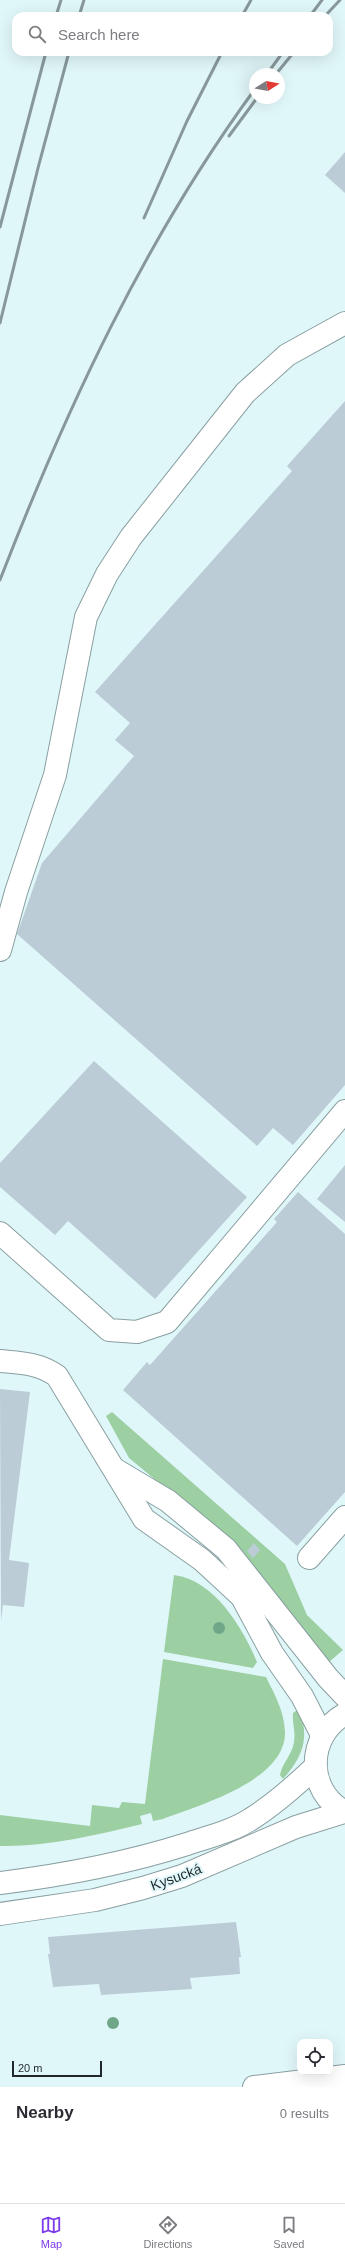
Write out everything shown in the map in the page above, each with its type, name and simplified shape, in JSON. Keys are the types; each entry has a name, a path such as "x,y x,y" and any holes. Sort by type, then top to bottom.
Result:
{"street":[{"path":"0,950 16,892 54,775 86,618 107,574 131,537 245,393 287,355 345,323"},
{"path":"0,1233 109,1330 137,1332 167,1322 345,1110"},
{"path":"0,1360 34,1364 46,1368 57,1376 115,1469 144,1519 202,1560 242,1598 272,1653 302,1696 322,1735"},
{"path":"115,1469 168,1501 226,1549 328,1678 345,1696"},
{"path":"309,1558 345,1517"},
{"name":"Kysucká","path":"344,1812 329,1801 319,1785 315,1768 316,1751 322,1735 329,1726 345,1714"},
{"name":"Kysucká","path":"0,1883 84,1872 134,1860 209,1837 250,1820 282,1797 315,1768"},
{"name":"Kysucká","path":"0,1914 95,1900 143,1888 182,1876 296,1827 344,1812"},
{"path":"254,2087 341,2077"}],"green space":[{"path":"112,1412 285,1564 307,1615 343,1650 329,1662 214,1528 129,1458 106,1416"},
{"path":"174,1575 189,1579 202,1586 215,1596 226,1608 244,1635 257,1662 253,1668 164,1652"},
{"path":"163,1659 266,1677 281,1710 285,1732 282,1749 271,1764 256,1777 238,1789 163,1819 153,1821 151,1813 140,1816 142,1824 72,1840 36,1845 0,1846 0,1815 90,1826 92,1805 119,1808 122,1802 145,1804"},
{"path":"299,1709 304,1729 303,1747 290,1771 283,1779 280,1775 281,1771 294,1742 295,1735 293,1713"}],"building":[{"path":"345,152 345,193 325,175"},
{"path":"345,401 345,1085 293,1145 273,1128 257,1146 17,934 42,863 134,756 115,740 130,723 95,692 292,471 287,466"},
{"path":"94,1061 247,1197 155,1299 68,1221 55,1235 0,1187 0,1163"},
{"path":"345,1165 345,1222 317,1199"},
{"path":"298,1192 345,1234 345,1492 297,1546 123,1390 147,1362 150,1365 277,1222 274,1219"},
{"path":"0,1389 30,1392 9,1560 29,1563 24,1607 3,1605 1,1621"},
{"path":"254,1543 260,1550 253,1558 247,1551"},
{"path":"236,1922 241,1957 239,1957 240,1974 190,1978 192,1989 101,1995 99,1984 53,1987 48,1954 50,1954 48,1937"}],"railway":[{"path":"57,12 61,0"},
{"path":"80,12 84,0"},
{"path":"244,12 251,0"},
{"path":"313,12 322,0"},
{"path":"329,12 340,0"},
{"path":"0,227 45,56"},
{"path":"0,323 38,168 68,56"},
{"path":"144,218 187,121 220,56"},
{"path":"271,68 280,56"},
{"path":"281,68 291,56"},
{"path":"0,580 53,451 111,326 178,205 215,146 249,98"},
{"path":"229,136 253,104"}]}
